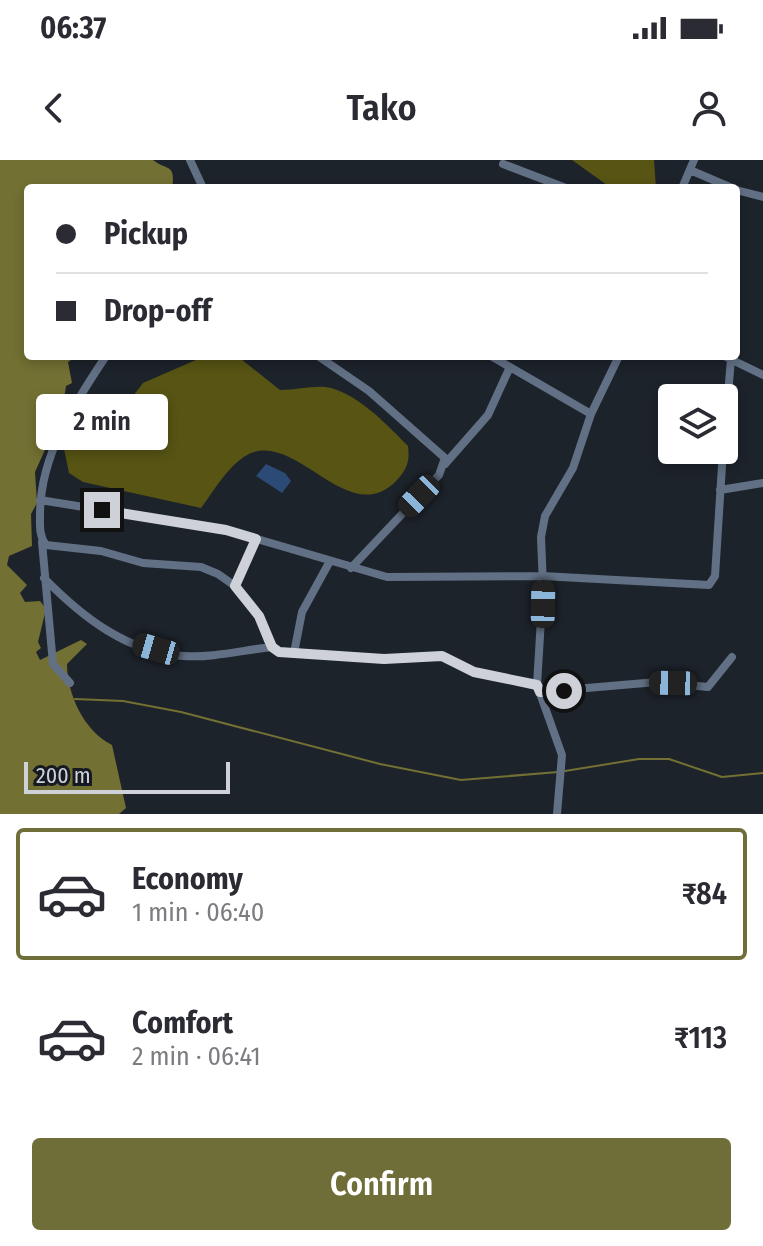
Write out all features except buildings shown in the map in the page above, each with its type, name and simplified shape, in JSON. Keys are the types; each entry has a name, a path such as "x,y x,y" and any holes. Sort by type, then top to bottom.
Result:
{"street":[{"path":"190,160 201,184"},
{"path":"684,184 694,160"},
{"path":"503,164 556,184"},
{"path":"690,170 722,184"},
{"path":"740,191 763,197"},
{"path":"70,683 53,664 40,500 49,455 104,360"},
{"path":"324,360 369,391 442,453 445,464"},
{"path":"498,360 591,414"},
{"path":"557,814 558,778 562,762 538,689 541,537 545,516 573,468 591,414 617,360"},
{"path":"727,384 728,360"},
{"path":"732,360 763,375"},
{"path":"351,568 488,415 510,367"},
{"path":"40,500 226,530 387,577 542,576 712,584 722,464"},
{"path":"720,490 763,483"},
{"path":"235,586 256,539"},
{"path":"42,541 52,547 101,551 143,563 201,567 235,586 259,616 272,647"},
{"path":"294,653 302,612 330,561"},
{"path":"44,578 104,630 129,641 184,656 272,647 294,653 384,659 442,656 474,672 538,689 657,682 708,687 732,657"}],"shaded area":[{"path":"0,160 153,160 171,171 172,184 24,184 24,360 71,360 68,362 72,383 66,386 62,412 35,472 37,503 31,514 32,546 9,556 7,565 27,585 20,593 25,602 40,601 46,609 38,642 41,648 36,652 40,660 81,640 87,644 67,664 70,687 85,721 112,745 126,808 119,814 0,814"},
{"path":"572,160 654,160 656,184 606,184"},
{"path":"196,360 242,360 280,390 325,387 348,395 370,410 408,446 408,460 397,480 379,492 361,494 343,488 287,456 269,451 251,453 229,470 201,508 83,482 69,473 64,449 70,430 133,396 143,383"}],"waterway":[{"path":"75,699 123,701 181,712 380,764 461,780 558,772"},
{"path":"565,771 639,759 669,759 722,777 763,773"}],"route":[{"path":"102,510 226,530 256,539 235,586 259,616 268,641 279,652 384,659 442,656 453,658 474,672 537,685 540,692 564,691"}]}
